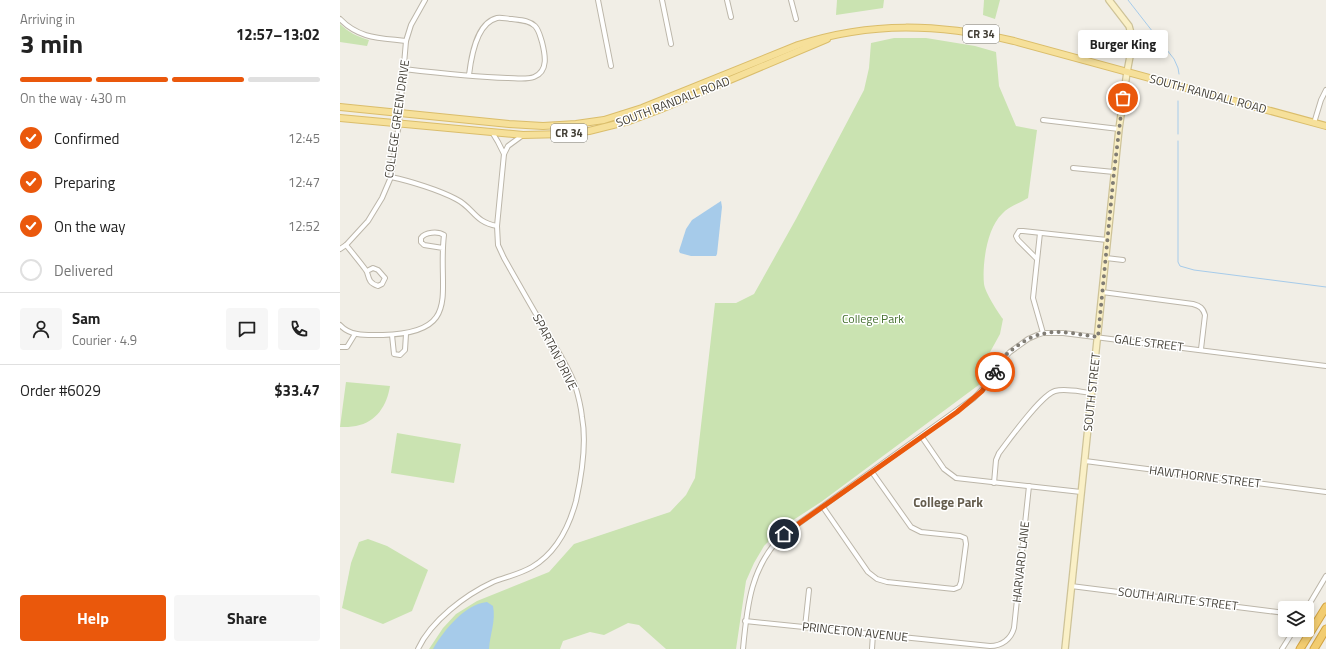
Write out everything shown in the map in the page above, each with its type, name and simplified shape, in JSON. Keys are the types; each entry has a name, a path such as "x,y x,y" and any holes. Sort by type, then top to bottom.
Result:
{"highway":[{"path":"1300,649 1326,607"},
{"path":"1314,649 1326,629"}],"main road":[{"name":"SOUTH RANDALL ROAD","path":"340,108 543,126 576,124 604,120 660,102 798,45 817,39 870,29 917,27 952,30 1014,41 1326,126"},
{"name":"SOUTH RANDALL ROAD","path":"340,118 522,136 576,133 603,128 629,120 818,44 832,36"}],"street":[{"name":"COLLEGE GREEN DRIVE","path":"340,249 346,245 368,221 382,198 391,177 399,123 406,41 411,25 425,0"},
{"path":"598,0 611,66"},
{"path":"662,0 671,44"},
{"path":"727,0 731,17"},
{"path":"791,0 796,19"},
{"name":"SOUTH STREET","path":"1065,649 1114,172 1127,72 1132,46 1131,32 1125,21 1109,0"},
{"path":"404,69 500,78 528,78 537,76 544,68 546,62 545,52 536,26 526,21 499,18 491,21 486,25 475,44 471,58 469,75"},
{"path":"340,19 358,33 376,38 406,41"},
{"path":"1314,123 1320,100 1326,90"},
{"path":"1043,120 1119,129"},
{"path":"492,132 504,154"},
{"path":"504,154 508,146 522,136"},
{"name":"SPARTAN DRIVE","path":"418,649 421,642 440,618 480,588 521,573 550,554 566,528 574,510 583,466 583,418 574,385 558,351 498,245 497,226 504,154"},
{"path":"1073,168 1114,172"},
{"path":"391,177 439,191 458,199 481,220 488,224 497,226"},
{"path":"1036,258 1017,238 1019,231 1023,230 1107,240"},
{"path":"340,328 365,336 406,334 421,330 428,326 435,319 442,308 444,297 444,235 438,233 425,234 420,239 424,245 443,248"},
{"path":"1040,233 1032,298 1043,333"},
{"path":"346,245 367,271 368,278 371,282 378,286 382,284 385,278 378,270 373,268 367,271"},
{"path":"1106,258 1123,260"},
{"path":"1102,292 1200,306 1205,315 1201,349"},
{"name":"GALE STREET","path":"742,649 745,621 753,583 760,566 770,549 784,534 922,437 974,398 988,383 1005,357 1028,340 1043,333 1063,333 1201,349 1326,366"},
{"path":"340,347 347,347 355,334"},
{"path":"392,335 394,354 400,355 405,350 406,334"},
{"path":"994,482 996,460 999,453 1043,399 1056,391 1065,390 1092,393"},
{"path":"922,437 944,469 954,477 1081,492"},
{"name":"HAWTHORNE STREET","path":"1085,461 1326,492"},
{"path":"823,507 872,576 881,581 957,589 961,586 966,541 963,537 921,532 912,527 872,472"},
{"name":"HARVARD LANE","path":"1009,637 1014,628 1028,486"},
{"path":"1311,601 1326,576"},
{"name":"SOUTH AIRLITE STREET","path":"1071,586 1278,612"},
{"path":"805,627 809,590"},
{"name":"PRINCETON AVENUE","path":"745,621 990,646 1000,645 1009,637"},
{"path":"872,649 874,634"},
{"path":"1282,649 1290,637"}],"green space":[{"path":"837,0 884,0 883,8 836,15"},
{"path":"984,0 1000,0 995,19 983,15"},
{"path":"340,24 353,34 369,40 367,46 340,42"},
{"name":"College Park","path":"894,38 926,38 975,46 996,52 999,86 1016,126 1037,130 1028,198 1011,207 1002,214 997,220 989,237 985,257 984,284 989,296 1003,319 1000,334 989,354 980,384 821,502 784,526 764,546 746,581 736,649 666,649 639,625 628,623 604,635 590,632 563,641 560,649 429,649 443,628 456,614 477,601 549,572 574,544 670,512 686,495 695,478 715,303 736,303 754,294 796,219 864,90 869,68 871,43"},
{"path":"346,382 390,386 389,393 380,412 370,421 356,426 340,427"},
{"path":"397,433 461,444 454,483 391,473"},
{"path":"368,539 387,546 428,570 412,611 383,624 342,608 351,563 359,542"}],"water":[{"path":"721,201 722,207 716,256 691,256 680,253 679,251 686,229 692,220"},
{"path":"487,602 493,606 494,612 489,649 433,649 449,626 456,619 471,608"}],"waterway":[{"path":"1128,0 1174,59 1179,74"},
{"path":"1178,101 1178,134"},
{"path":"1178,141 1178,262 1180,266 1194,270 1326,287"}],"way so far":[{"path":"995,372 1010,352 1037,335 1043,333 1063,333 1098,337 1114,172 1123,98"}],"place":[{"name":"Burger King","path":"1123,98"}],"district":[{"name":"College Park","path":"948,502"}],"route":[{"path":"784,534 957,412 982,391 995,372"}]}
